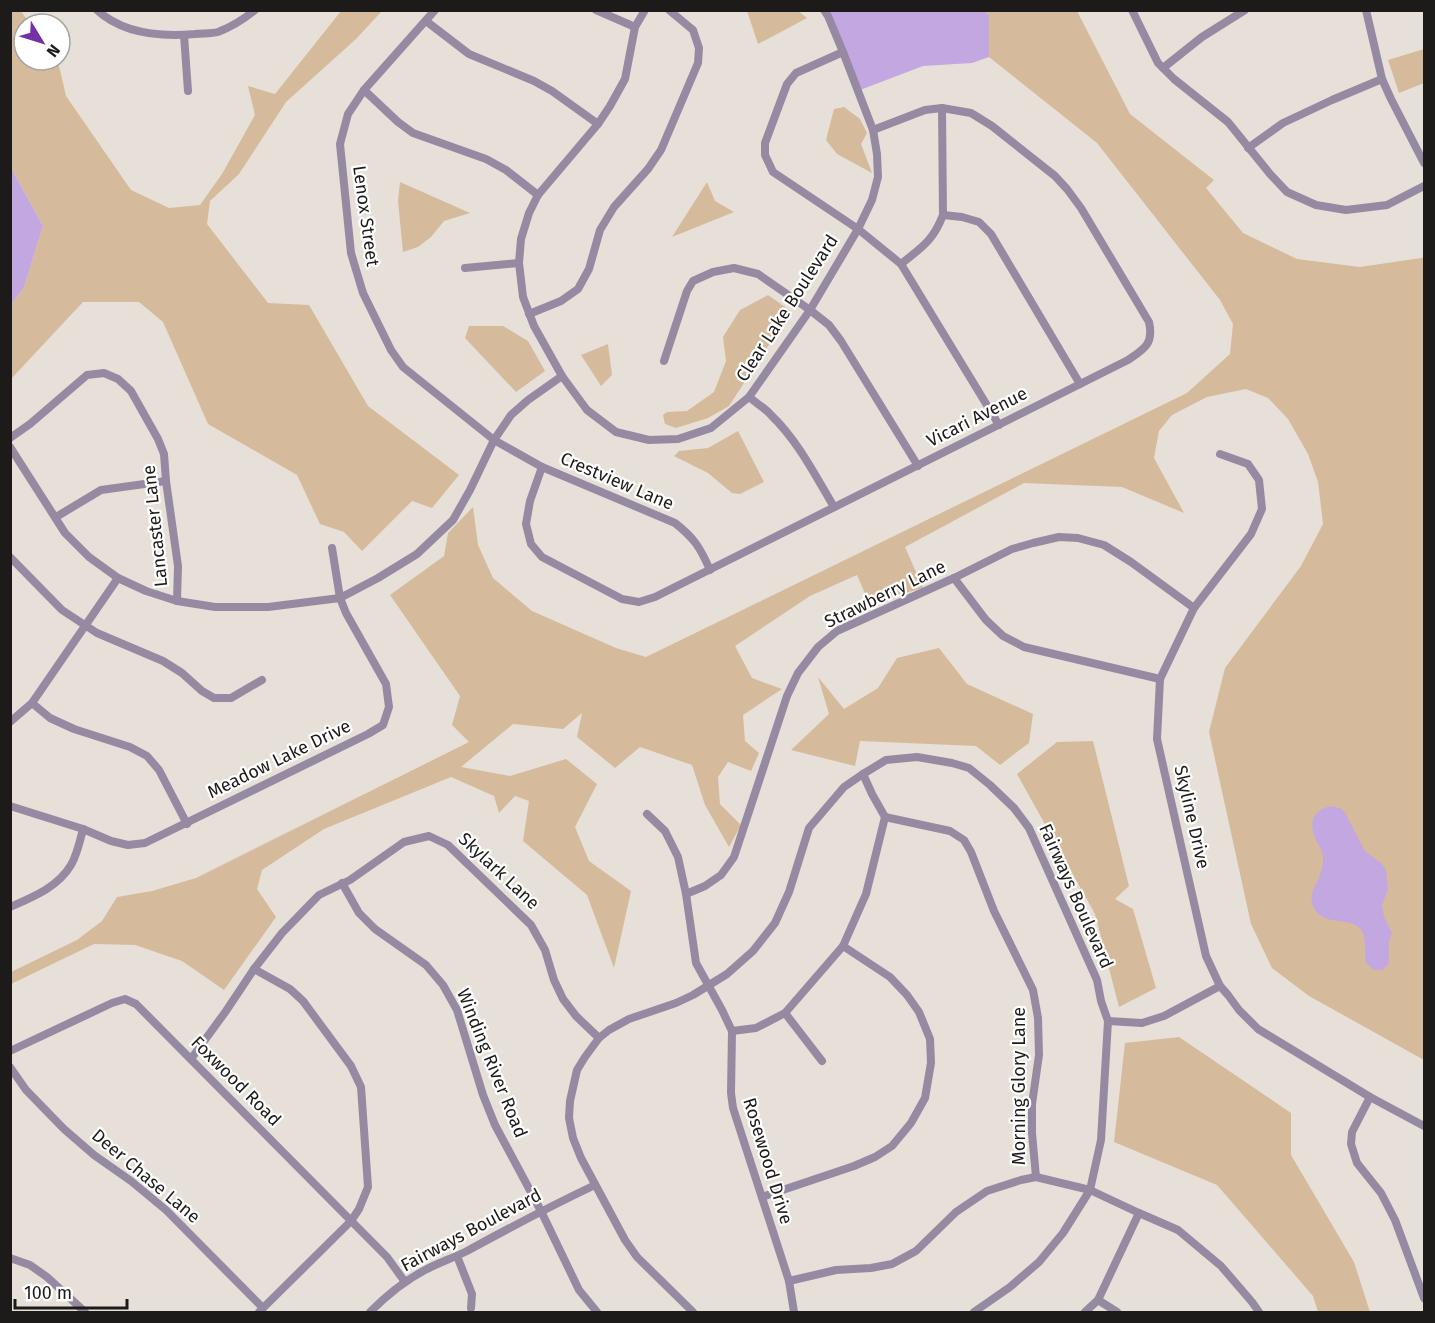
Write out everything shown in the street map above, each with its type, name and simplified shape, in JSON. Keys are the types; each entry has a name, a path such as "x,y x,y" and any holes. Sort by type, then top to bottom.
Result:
{"street":[{"path":"97,10 103,16 129,29 153,34 184,35 217,32 255,10"},
{"name":"Lenox Street","path":"435,10 364,90 348,114 340,144 351,253 363,293 391,350 404,367 494,440"},
{"path":"596,10 635,27"},
{"name":"Clear Lake Boulevard","path":"645,10 635,27 625,79 610,106 598,124 538,195 529,213 521,239 519,263 523,297 529,314 562,376 587,410 616,432 649,440 678,439 711,428 749,397 810,310 858,229 872,200 878,177 873,130 824,10"},
{"path":"529,314 561,301 578,289 589,269 600,230 614,207 648,169 661,150 698,63 699,48 693,30 669,10"},
{"path":"1132,10 1158,63 1174,79 1228,122 1287,192 1316,205 1346,210 1387,205 1425,186"},
{"path":"1163,68 1202,37 1245,10"},
{"path":"1366,10 1382,79 1425,163"},
{"path":"426,21 469,54 534,81 598,124"},
{"path":"184,35 188,91"},
{"path":"843,52 796,73 787,84 765,142 765,155 773,172 858,229 901,264 999,425"},
{"path":"1248,148 1283,123 1382,79"},
{"path":"364,90 413,134 486,159 506,170 538,195"},
{"path":"901,264 927,244 937,231 943,215 942,108"},
{"name":"Vicari Avenue","path":"542,467 530,501 526,524 531,544 542,557 622,599 639,602 655,597 918,466 1128,360 1145,348 1152,332 1149,322 1081,208 1055,176 992,126 971,113 942,108 925,110 873,130"},
{"path":"943,215 979,222 991,234 1080,384"},
{"path":"465,268 519,263"},
{"path":"664,360 687,291 693,281 712,272 734,268 758,274 829,325 918,466"},
{"name":"Lancaster Lane","path":"10,438 30,424 87,375 104,373 118,379 131,391 164,454 178,566 177,601"},
{"path":"10,447 65,533 89,557 118,578 146,591 177,601 215,608 268,607 340,598 378,579 417,554 453,520 494,440 511,415 562,376"},
{"path":"749,397 785,430 801,451 834,507"},
{"name":"Crestview Lane","path":"494,440 542,467 675,523 690,534 701,549 710,570"},
{"name":"Skyline Drive","path":"1220,454 1248,464 1259,480 1262,509 1251,534 1194,608 1160,679 1157,739 1206,956 1220,986 1258,1029 1370,1097 1425,1126"},
{"path":"56,517 101,490 166,481"},
{"name":"Strawberry Lane","path":"686,894 705,886 721,875 734,856 787,696 798,673 818,648 837,631 1012,549 1059,537 1077,538 1104,545 1194,608"},
{"name":"Meadow Lake Drive","path":"10,806 111,841 128,845 145,843 368,734 383,724 389,707 386,684 340,598 332,548"},
{"path":"10,557 62,610 98,633 163,661 214,698 231,698 262,680"},
{"path":"10,722 32,703 118,578"},
{"path":"954,578 986,620 1003,636 1024,647 1160,679"},
{"path":"32,703 50,718 74,729 129,747 147,756 159,770 187,824"},
{"name":"Fairways Boulevard","path":"693,1312 637,1257 624,1240 580,1158 573,1138 569,1110 577,1070 599,1038 609,1030 629,1019 693,995 727,974 753,951 775,923 789,892 809,828 844,787 863,774 886,760 917,757 969,768 1014,808 1029,828 1096,980 1108,1021 1101,1140 1090,1190 1063,1233 1039,1262 1010,1287 974,1312"},
{"path":"732,1031 756,1028 785,1013 843,946 866,894 885,817 863,774"},
{"name":"Rosewood Drive","path":"646,814 665,831 678,857 696,963 732,1031 730,1082 732,1100 789,1281 794,1312"},
{"name":"Morning Glory Lane","path":"885,817 950,831 964,840 994,911 1033,990 1038,1017 1039,1055 1032,1104 1036,1177"},
{"path":"10,908 38,895 58,882 72,864 84,830"},
{"name":"Skylark Lane","path":"191,1059 282,933 319,895 342,883 404,842 429,836 448,845 531,925 545,950 554,980 563,999 576,1016 599,1038"},
{"name":"Winding River Road","path":"342,883 360,913 375,929 426,965 443,986 457,1010 483,1095 495,1125 541,1211 579,1290 597,1312"},
{"path":"762,1197 875,1157 892,1146 911,1123 925,1098 932,1063 930,1039 920,1012 890,977 843,946"},
{"path":"254,969 290,989 303,1001 351,1066 361,1088 368,1187 351,1221 261,1310"},
{"path":"1108,1021 1142,1023 1164,1016 1220,986"},
{"name":"Foxwood Road","path":"10,1051 112,1003 125,999 136,1004 387,1257 405,1282"},
{"path":"785,1013 822,1061"},
{"name":"Deer Chase Lane","path":"10,1067 26,1090 64,1129 166,1210 261,1310"},
{"path":"1370,1097 1352,1132 1351,1144 1357,1163 1381,1194 1395,1220 1425,1298"},
{"path":"789,1281 836,1270 871,1268 892,1263 916,1251 956,1212 987,1191 1036,1177 1090,1190 1179,1230 1221,1266 1259,1312"},
{"name":"Fairways Boulevard","path":"370,1312 405,1282 425,1270 595,1185"},
{"path":"1085,1312 1098,1300 1139,1213"},
{"path":"457,1256 472,1294 471,1308"},
{"path":"10,1258 30,1265 47,1277 85,1312"},
{"path":"1098,1300 1117,1312"}],"shaded area":[{"path":"11,11 22,12 12,12 12,72 60,72 66,96 131,190 169,208 200,205 222,174 255,115 248,86 275,94 341,11 382,11 356,39 286,102 239,174 210,201 207,224 268,303 309,305 368,406 459,475 432,508 412,501 362,551 344,532 320,524 297,475 208,424 163,322 139,302 83,302 11,379 11,305 24,287 43,226 11,168"},
{"path":"747,11 798,11 807,18 758,44"},
{"path":"827,11 985,11 989,15 989,57 972,63 923,66 860,90"},
{"path":"985,11 1077,11 1130,114 1214,180 1206,188 1243,233 1297,259 1360,267 1424,257 1424,1060 1309,996 1272,968 1251,924 1209,732 1225,668 1301,566 1323,524 1318,482 1308,454 1288,419 1268,398 1246,389 1207,397 1172,415 1159,431 1154,458 1184,513 1122,487 1024,483 905,547 923,588 869,603 857,575 810,596 735,646 752,678 782,689 743,715 745,741 759,753 751,771 728,762 718,777 720,804 741,825 729,847 705,805 692,765 640,747 615,768 577,737 582,713 563,729 513,724 461,767 510,776 566,759 597,784 575,827 589,861 631,891 614,968 587,895 523,841 529,801 515,796 499,813 494,796 451,777 324,829 262,870 257,889 276,917 224,990 182,961 135,945 94,944 11,984 11,972 77,940 102,921 117,897 152,891 196,878 469,742 452,725 460,696 390,595 444,556 448,533 473,507 478,545 493,578 532,611 616,648 646,657 1187,393 1230,354 1233,324 1220,300 1097,143 989,57 989,15"},
{"path":"1424,49 1424,83 1399,93 1388,60"},
{"path":"844,107 860,119 867,133 861,144 872,173 837,154 826,140 834,109"},
{"path":"11,168 43,226 24,287 11,305"},
{"path":"400,182 470,213 444,221 431,237 418,247 403,252 398,201"},
{"path":"707,182 715,201 734,212 672,237"},
{"path":"768,295 791,311 729,406 708,418 676,428 665,424 663,415 667,412 687,411 714,392 726,361 723,337 740,310"},
{"path":"469,326 503,326 528,341 545,371 516,392 465,338"},
{"path":"608,344 612,375 601,386 581,355"},
{"path":"738,431 764,482 740,494 732,493 708,473 674,456 679,451 708,448"},
{"path":"939,648 967,684 1033,714 1029,743 1000,765 976,746 860,741 855,766 791,750 829,714 818,677 844,709 878,688 897,658"},
{"path":"1093,741 1129,886 1115,899 1133,909 1156,988 1119,1007 1095,914 1017,774 1057,742"},
{"path":"1330,806 1344,811 1365,851 1381,863 1386,870 1388,890 1382,905 1384,917 1392,933 1389,942 1389,964 1382,970 1374,970 1366,963 1364,939 1362,931 1357,926 1324,918 1312,903 1312,892 1323,865 1323,853 1312,825 1318,812"},
{"path":"1179,1037 1291,1113 1291,1155 1354,1262 1370,1312 1318,1312 1313,1296 1217,1185 1114,1142 1125,1043"}]}
